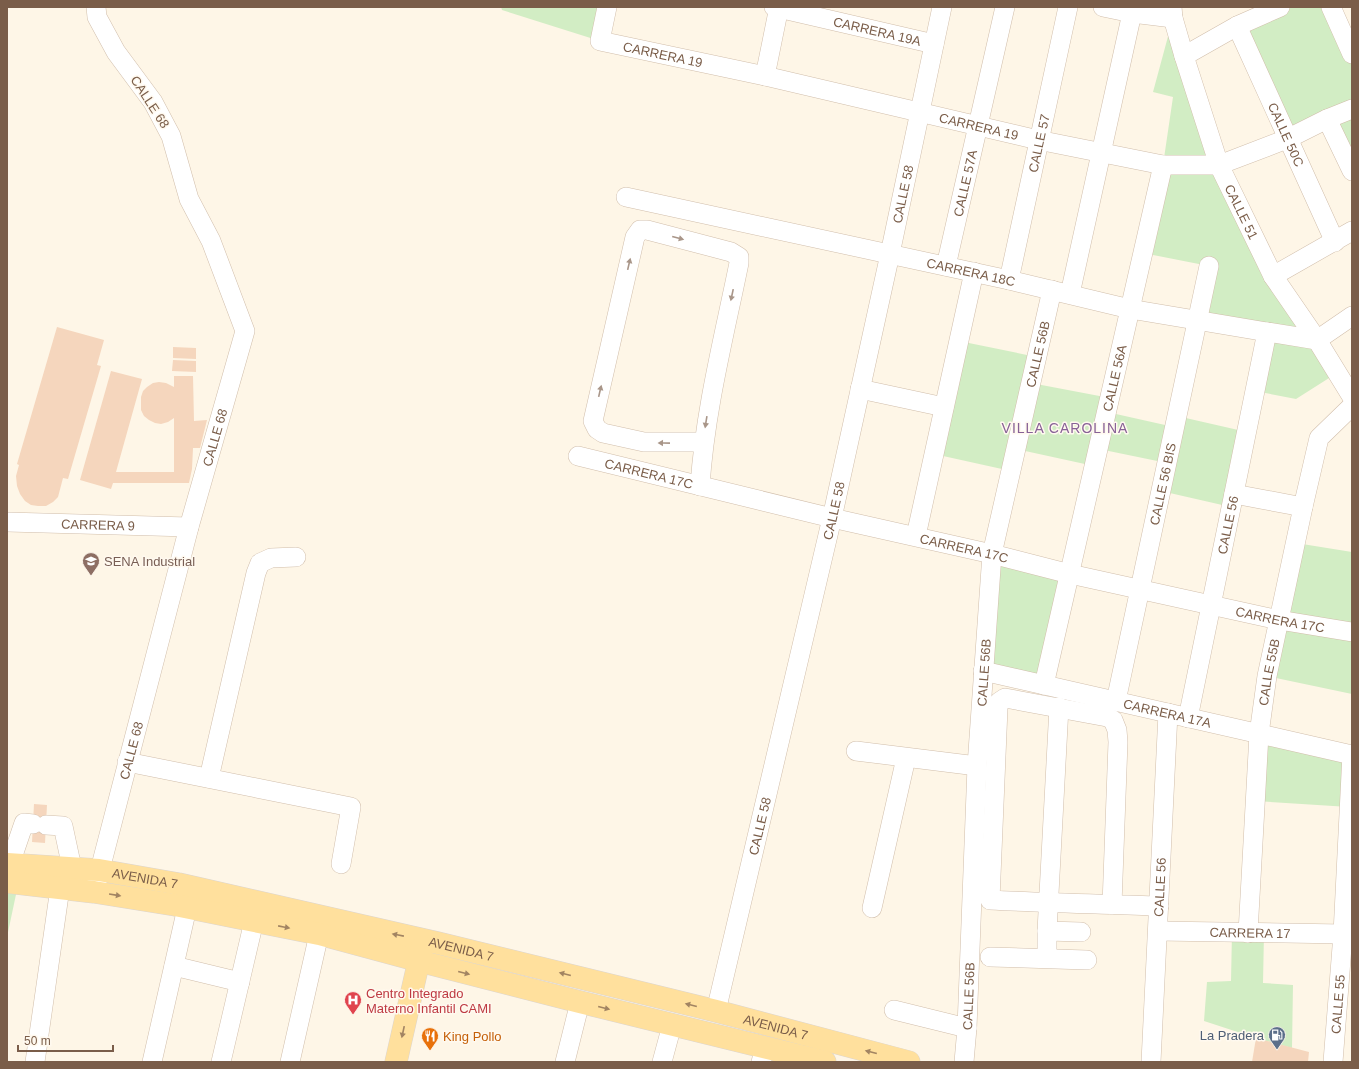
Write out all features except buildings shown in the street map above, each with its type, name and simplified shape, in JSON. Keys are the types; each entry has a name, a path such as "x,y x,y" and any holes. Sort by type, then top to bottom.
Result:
{"main road":[{"name":"AVENIDA 7","path":"8,870 72,868 99,870 179,884 431,941 716,1011 909,1062"},
{"name":"AVENIDA 7","path":"8,870 60,888 94,892 187,908 319,934 426,963 672,1025 763,1055 825,1062"},
{"path":"396,1062 426,963 431,941"},
{"path":"412,1062 426,963"}],"street":[{"name":"CALLE 68","path":"94,892 189,527 245,331 211,241 189,199 171,136 153,102 116,52 97,16 96,7"},
{"name":"CARRERA 19","path":"607,7 600,41 765,76 1038,140 1163,165 1219,165 1287,139 1352,108"},
{"name":"CARRERA 19A","path":"777,7 934,44"},
{"path":"765,76 777,7"},
{"name":"CALLE 58","path":"716,1011 832,518 942,7"},
{"name":"CALLE 57A","path":"946,266 1006,7"},
{"name":"CALLE 57","path":"1009,280 1038,140 1068,7"},
{"path":"1105,7 1132,13 1172,12"},
{"path":"1184,56 1237,26 1280,7"},
{"path":"1331,7 1352,54"},
{"name":"CALLE 51","path":"1172,12 1184,56 1219,165 1273,276 1317,340 1352,397"},
{"name":"CALLE 56B","path":"964,1062 967,1028 977,766 992,554 1061,292 1102,152 1132,13"},
{"name":"CALLE 50C","path":"1237,26 1334,242"},
{"path":"1327,119 1352,171"},
{"name":"CALLE 56A","path":"1044,685 1163,165"},
{"name":"CARRERA 18C","path":"626,197 974,272 1130,309 1317,340"},
{"path":"700,486 707,419 739,257 731,252 647,230 640,230 635,237 593,421 597,429 603,434 644,442 704,442"},
{"path":"1273,276 1352,231"},
{"name":"CALLE 56 BIS","path":"1116,702 1209,266"},
{"path":"916,536 974,272"},
{"path":"1317,340 1352,316"},
{"name":"CALLE 56","path":"1188,718 1267,332"},
{"path":"860,389 944,407"},
{"name":"CALLE 55B","path":"1248,933 1259,734 1267,676 1319,438 1352,406"},
{"name":"CARRERA 17C","path":"578,456 832,518 916,536 1140,590 1279,620 1352,632"},
{"path":"1234,494 1303,507"},
{"name":"CARRERA 9","path":"7,522 189,527"},
{"path":"209,778 256,573 260,563 271,558 296,557"},
{"name":"CARRERA 17A","path":"984,671 1352,754"},
{"path":"1112,905 1118,742 1117,730 1113,720 1107,717 1004,698 999,702 998,708 990,900 1049,903 1112,905 1159,906"},
{"path":"1047,958 1047,932 1059,708"},
{"name":"CALLE 56","path":"1151,1062 1168,713"},
{"path":"856,751 977,766"},
{"name":"CALLE 55","path":"1333,1062 1343,934 1352,754"},
{"path":"872,908 906,758"},
{"path":"127,762 351,807 341,864"},
{"path":"8,870 24,823 64,826 72,868"},
{"path":"35,1062 60,888"},
{"path":"152,1062 187,908"},
{"path":"221,1062 254,921"},
{"name":"CARRERA 17","path":"1158,931 1343,934"},
{"path":"1047,932 1081,932"},
{"path":"290,1062 319,934"},
{"path":"990,957 1087,960"},
{"path":"174,966 240,982"},
{"path":"565,1062 580,1002"},
{"path":"894,1010 967,1028"},
{"path":"662,1062 672,1025"}],"green space":[{"path":"501,7 607,7 600,41 502,10"},
{"path":"1280,7 1331,7 1352,54 1352,171 1327,119 1287,139 1237,26"},
{"path":"1173,18 1219,165 1337,373 1296,399 1255,391 1267,333 1197,320 1209,266 1143,253 1163,165 1173,97 1153,92"},
{"path":"959,341 1037,357 1031,383 1110,398 1107,412 1174,427 1177,416 1247,432 1231,507 1161,491 1167,463 1099,449 1094,466 1016,449 1011,471 934,454"},
{"path":"1296,543 1352,552 1352,694 1267,676"},
{"path":"992,554 1070,574 1044,685 983,671"},
{"path":"1259,734 1352,755 1349,807 1255,801"},
{"path":"7,884 18,885 7,937"},
{"path":"1232,932 1264,933 1263,983 1293,985 1292,1048 1204,1021 1207,982 1231,981"}],"place":[{"name":"SENA Industrial","path":"91,576"},
{"name":"Centro Integrado Materno Infantil CAMI","path":"353,1015"},
{"name":"La Pradera","path":"1277,1050"},
{"name":"King Pollo","path":"430,1051"}],"district":[{"name":"VILLA CAROLINA","path":"1065,428"}]}
